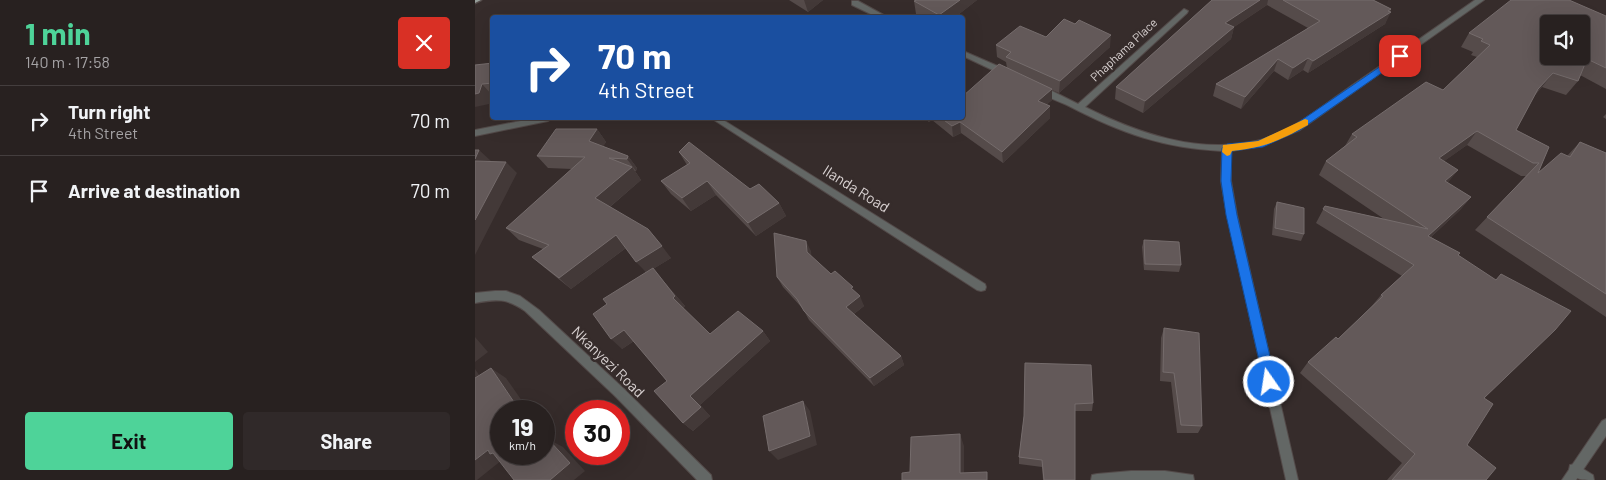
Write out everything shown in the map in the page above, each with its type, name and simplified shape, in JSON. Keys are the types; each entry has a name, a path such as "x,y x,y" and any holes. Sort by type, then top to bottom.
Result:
{"street":[{"path":"1032,85 1130,131 1150,138 1169,142 1227,148 1259,144 1297,128 1480,0"},
{"path":"855,3 880,15"},
{"name":"Phaphama Place","path":"1080,107 1184,11"},
{"path":"965,54 1015,77"},
{"path":"475,132 538,120"},
{"name":"Ilanda Road","path":"718,120 981,287"},
{"path":"1227,148 1226,181 1232,215 1292,480"},
{"name":"Nkanyezi Road","path":"475,298 502,295 514,298 525,305 574,349 667,439 706,480"},
{"path":"1588,480 1572,475 1606,425"},
{"path":"1097,480 1145,476 1172,477 1188,480"}],"building":[{"path":"960,0 939,15 914,1"},
{"path":"1212,0 1260,0 1225,23 1234,27 1145,101 1116,87"},
{"path":"1283,0 1373,0 1391,9 1388,11 1391,12 1313,61 1308,58 1293,68 1278,59 1245,97 1216,84 1320,21"},
{"path":"1511,0 1569,0 1606,16 1606,68 1590,60 1590,15 1540,15 1540,65 1585,65 1578,81 1553,73 1538,89 1516,130 1549,147 1538,173 1561,153 1570,157 1580,142 1606,153 1606,294 1487,217 1539,163 1533,163 1477,131 1439,158 1458,170 1445,181 1471,197 1428,236 1460,253 1458,255 1496,280 1501,274 1571,311 1555,330 1484,398 1493,404 1467,445 1496,468 1486,480 1392,480 1415,454 1308,362 1336,337 1338,339 1383,296 1381,295 1414,265 1323,209 1325,206 1428,229 1326,161 1357,137 1352,134 1426,82 1443,90 1490,45 1481,41 1483,39 1469,33"},
{"path":"1064,19 1075,24 1079,20 1111,35 1060,81 1006,57 1011,52 996,45 1020,26 1046,37"},
{"path":"490,63 490,83 482,84 479,93 475,94 475,65"},
{"path":"999,64 1052,89 1038,101 1050,106 1002,152 960,122 952,126 944,120 965,120 965,94"},
{"path":"556,129 597,129 589,141 628,156 627,159 609,158 632,167 595,198 648,229 662,246 636,262 616,235 559,278 532,257 549,245 506,228 585,157 537,156"},
{"path":"689,142 750,189 759,184 779,203 748,223 707,181 682,198 661,181 690,163 679,152"},
{"path":"475,150 479,150 475,159"},
{"path":"475,161 506,162 475,220"},
{"path":"1277,202 1304,208 1304,234 1275,228"},
{"path":"774,233 806,241 807,252 831,274 835,271 860,296 846,307 901,356 870,378 804,311 797,299 777,277"},
{"path":"1144,240 1179,242 1181,265 1145,264"},
{"path":"653,268 675,296 673,298 710,334 738,311 763,331 690,396 701,407 683,423 654,391 667,381 624,330 611,339 593,314 607,304 603,299"},
{"path":"1164,328 1199,333 1202,426 1181,425 1174,373 1163,372"},
{"path":"1025,363 1091,365 1093,403 1075,404 1075,480 1044,480 1042,460 1019,457 1024,416"},
{"path":"491,368 513,400 490,400 490,454 488,450 475,460 475,378"},
{"path":"803,401 810,436 769,451 763,416"},
{"path":"960,434 960,473 987,472 987,480 902,480 902,473 910,472 911,437"},
{"path":"555,447 565,458 565,465 568,465 550,480 514,480 502,465 555,465"}],"slow traffic":[{"path":"1227,152 1227,148 1259,144 1278,137 1305,122"}],"route":[{"path":"1269,382 1232,215 1226,181 1227,148 1259,144 1297,128 1400,56"}]}
